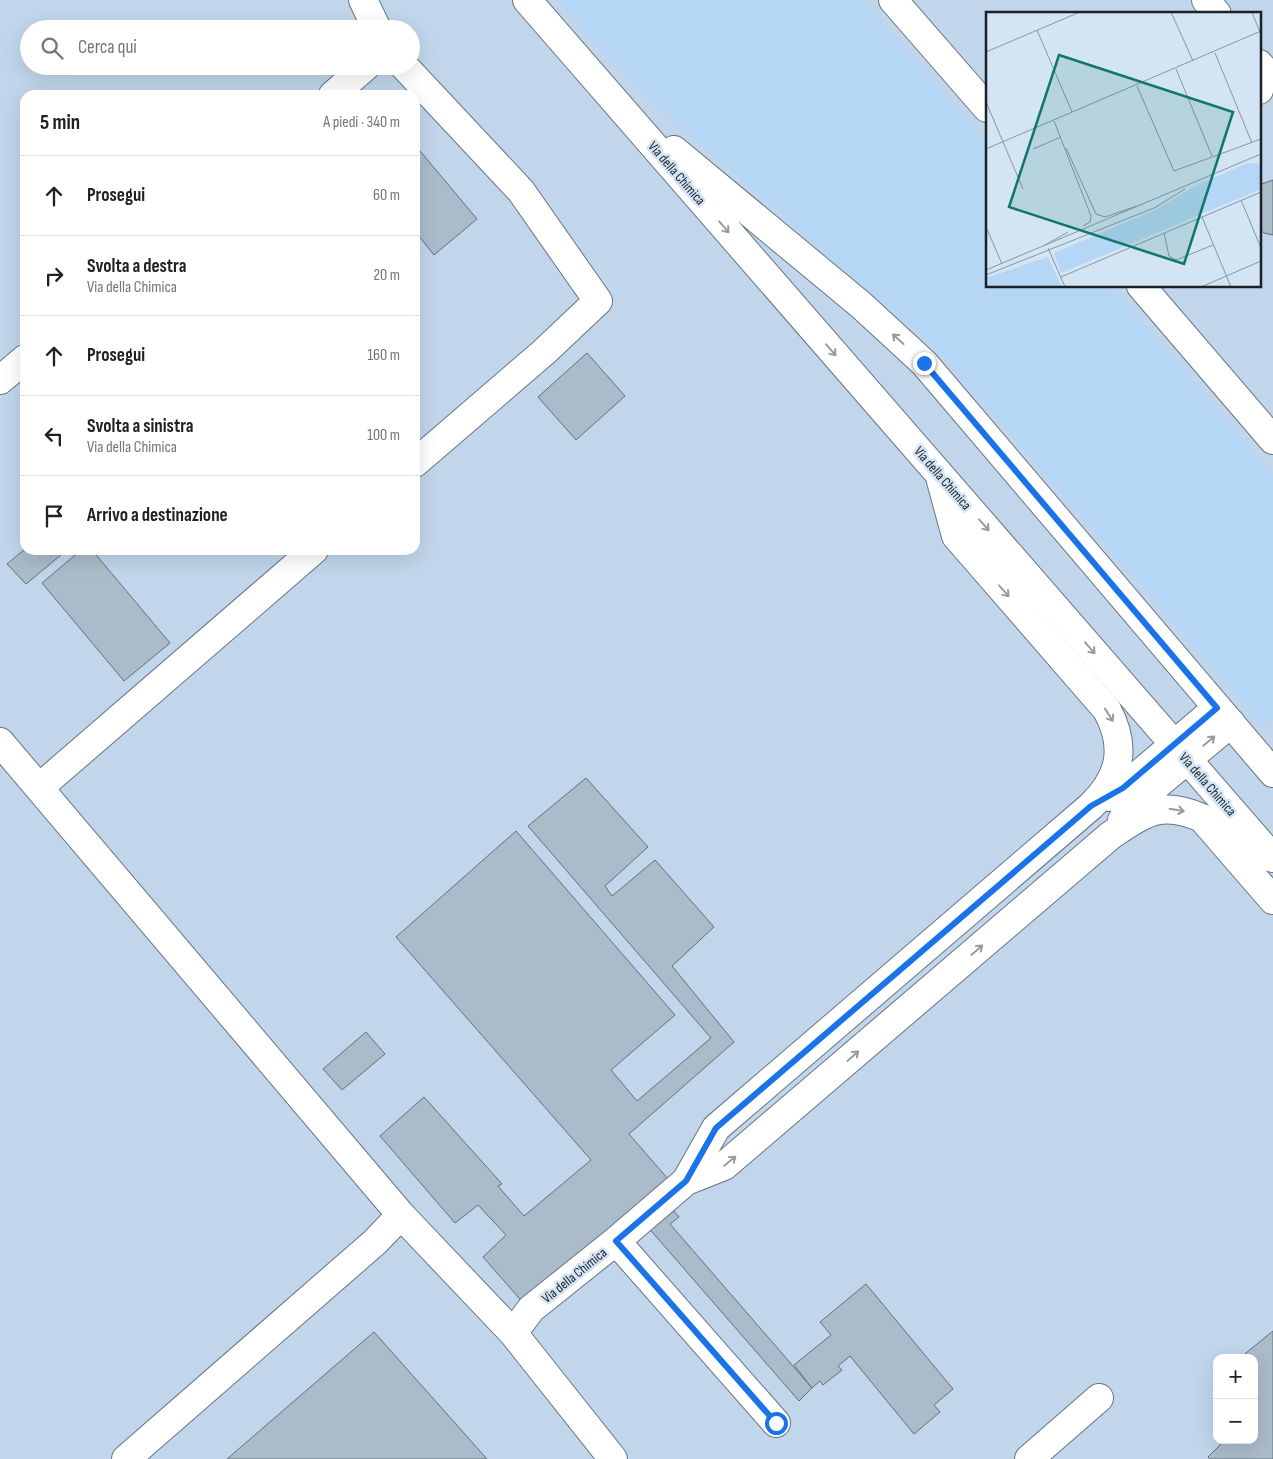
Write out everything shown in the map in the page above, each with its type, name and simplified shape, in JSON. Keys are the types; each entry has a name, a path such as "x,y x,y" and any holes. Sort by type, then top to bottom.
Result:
{"lane":[{"path":"363,0 373,20"},
{"name":"Via della Chimica","path":"527,0 1273,858"},
{"path":"893,0 986,107"},
{"path":"1206,0 1215,12"},
{"path":"1260,65 1264,71 1260,86"},
{"path":"339,90 356,75"},
{"path":"412,75 521,191 598,301 544,352 420,459"},
{"name":"Via della Chimica","path":"612,98 861,305 924,363 1273,773"},
{"path":"1143,288 1273,440"},
{"path":"0,380 20,363"},
{"path":"686,1181 716,1128 1091,806 1112,781 1118,761 1118,743 1115,726 1106,710 956,536 940,475"},
{"path":"40,787 308,555"},
{"path":"1111,835 1133,805 1181,752 1224,716"},
{"path":"0,742 401,1215 512,1333 613,1459"},
{"path":"1091,806 1181,752"},
{"path":"686,1181 724,1166 1111,835 1146,813 1162,808 1190,812 1202,818 1273,900"},
{"name":"Via della Chimica","path":"512,1333 532,1309 686,1181"},
{"path":"126,1459 375,1242 401,1215"},
{"path":"616,1241 776,1423"},
{"path":"1029,1459 1099,1398"}],"shaded area":[{"path":"0,0 1273,0 1273,1459 0,1459"},
{"path":"558,0 862,0 986,142 986,288 1113,288 1273,474 1273,719 1264,727 946,360 923,336 829,257 658,107 601,49"}],"building":[{"path":"420,151 477,219 434,255 420,237"},
{"path":"1273,180 1273,235 1260,230 1260,185"},
{"path":"587,353 625,396 576,440 538,397"},
{"path":"20,553 20,555 61,555 26,584 7,564"},
{"path":"75,555 96,555 170,643 124,681 42,583"},
{"path":"586,778 648,847 605,886 612,896 655,860 714,927 672,966 734,1042 629,1134 668,1179 526,1306 483,1257 506,1235 478,1205 455,1223 380,1136 424,1097 502,1184 498,1186 524,1216 591,1160 396,937 516,831 675,1015 611,1070 637,1101 711,1038 528,826"},
{"path":"366,1032 385,1054 342,1090 323,1069"},
{"path":"656,1190 679,1217 670,1224 812,1388 799,1401 633,1210"},
{"path":"866,1284 953,1389 934,1405 940,1412 914,1434 850,1356 838,1366 842,1370 823,1385 820,1381 812,1388 794,1365 831,1335 820,1322"},
{"path":"1273,1331 1273,1459 1210,1459 1208,1457 1221,1444 1258,1444 1258,1354 1245,1354"},
{"path":"374,1332 487,1459 227,1459"}],"route":[{"path":"776,1423 616,1241 686,1181 716,1128 1091,806 1123,788 1217,708 924,363"}]}
